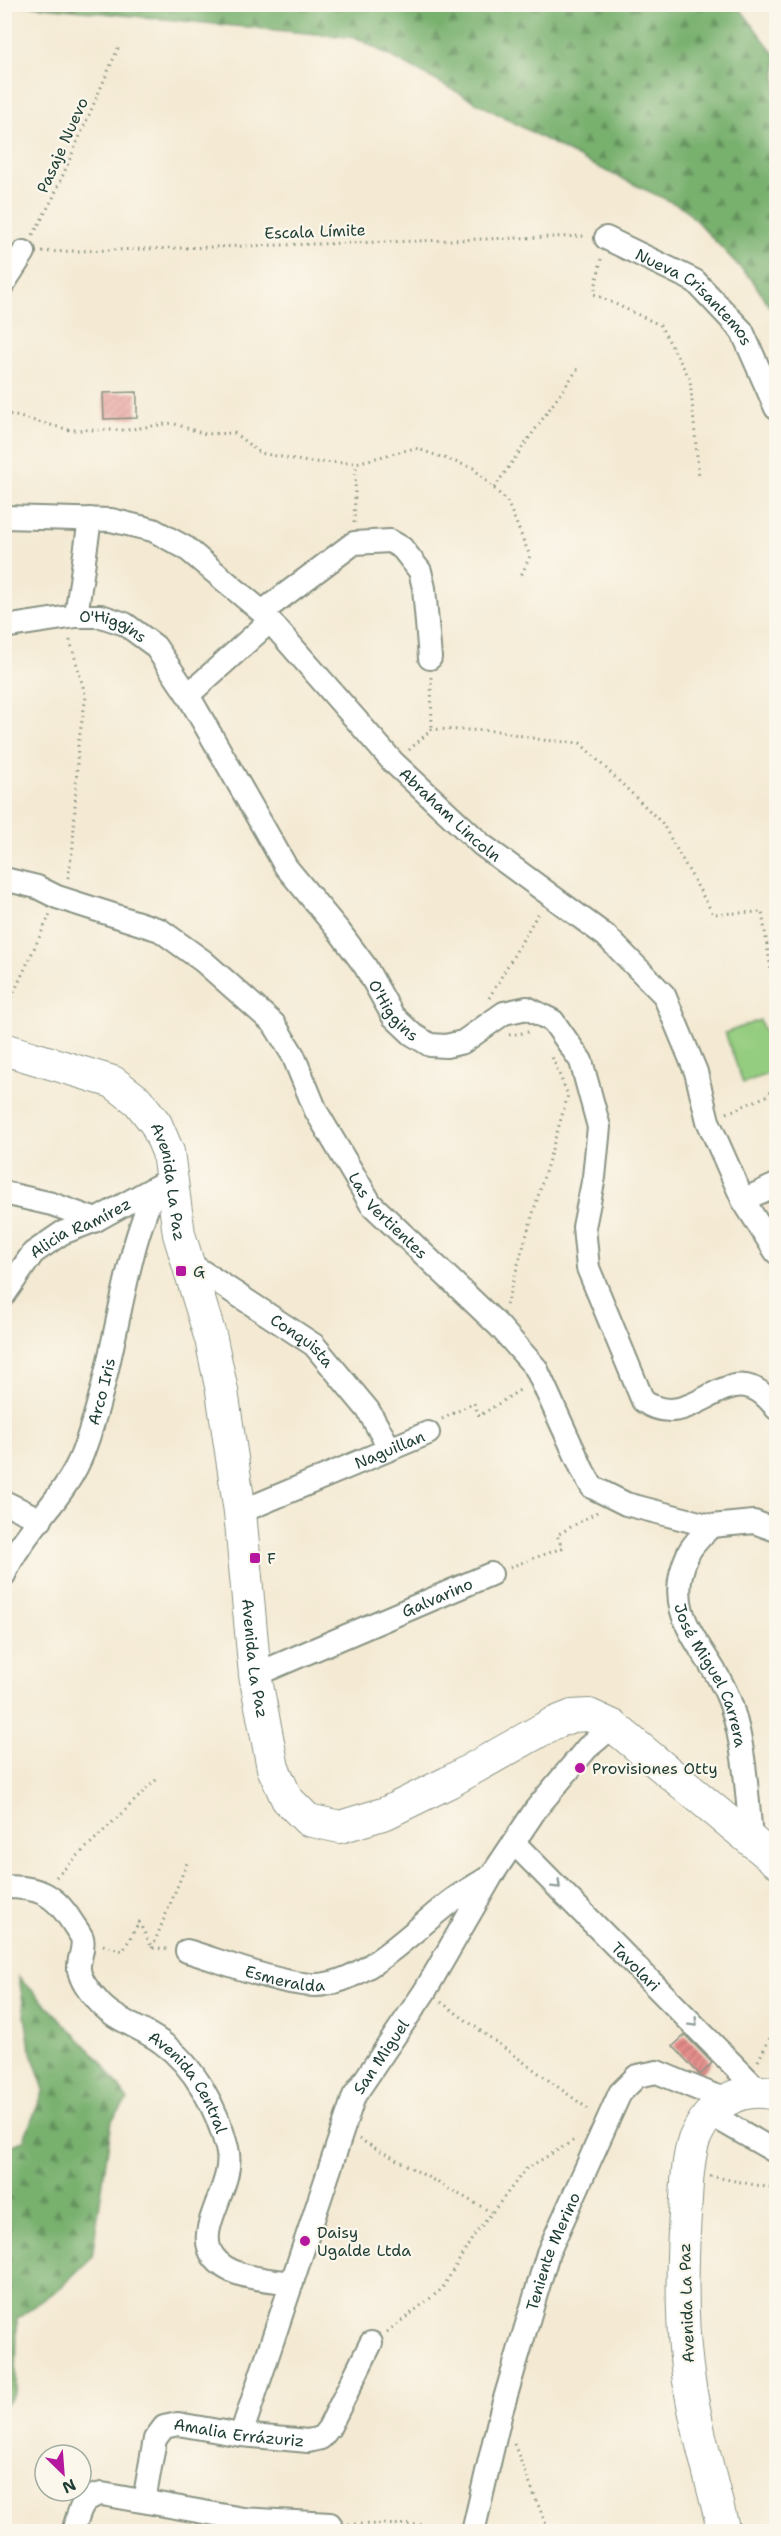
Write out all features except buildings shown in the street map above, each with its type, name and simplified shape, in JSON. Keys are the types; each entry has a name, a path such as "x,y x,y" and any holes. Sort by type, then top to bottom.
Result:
{"street":[{"name":"Nueva Crisantemos","path":"606,238 695,280 742,331 777,408"},
{"path":"4,283 14,252"},
{"name":"Abraham Lincoln","path":"4,517 90,519 132,524 172,539 200,558 266,617 393,762 482,845 606,936 664,995 696,1072 708,1121 743,1200 777,1252"},
{"path":"70,616 90,519"},
{"path":"188,694 266,617 354,543 390,541 412,558 420,571 424,588 430,658"},
{"name":"O'Higgins","path":"4,627 70,616 113,619 141,633 163,656 188,694 286,867 365,966 393,1016 412,1034 430,1045 446,1046 463,1042 504,1013 527,1008 553,1021 581,1061 599,1127 594,1176 584,1227 588,1268 643,1401 656,1410 675,1412 726,1388 749,1385 766,1395 777,1408"},
{"name":"Las Vertientes","path":"4,879 37,887 57,897 160,930 203,961 274,1024 293,1054 316,1111 371,1204 499,1326 536,1368 592,1487 626,1504 711,1526 754,1522 777,1530"},
{"name":"Avenida La Paz","path":"4,1049 113,1082 138,1101 156,1124 168,1152 163,1183 215,1360 240,1512 255,1675 273,1768 287,1799 308,1820 340,1827 386,1814 449,1782 552,1724 572,1716 589,1716 613,1726 752,1838 777,1861"},
{"name":"Alicia Ramírez","path":"4,1295 33,1253 62,1233 96,1220 163,1183"},
{"name":"Arco Iris","path":"4,1575 11,1559 41,1520 82,1454 107,1367 133,1251 163,1183"},
{"path":"743,1200 777,1185"},
{"path":"4,1193 52,1204 96,1220"},
{"name":"Conquista","path":"186,1261 314,1345 368,1410 390,1449"},
{"name":"Naguillan","path":"240,1512 428,1433"},
{"path":"4,1502 41,1520"},
{"name":"José Miguel Carrera","path":"711,1526 688,1553 677,1591 686,1627 716,1669 731,1705 740,1743 752,1838"},
{"name":"Galvarino","path":"255,1675 491,1574"},
{"name":"San Miguel","path":"241,2434 354,2096 425,1991 492,1875 515,1844 536,1809 587,1748 613,1726"},
{"name":"Tavolari","path":"515,1844 761,2088"},
{"name":"Esmeralda","path":"187,1951 292,1982 315,1985 337,1982 366,1968 455,1899 492,1875"},
{"path":"22,1888 59,1904 82,1938"},
{"name":"Avenida Central","path":"82,1938 79,1970 87,1988 99,2003 115,2016 161,2042 182,2059 219,2121 228,2151 226,2185 210,2221 207,2242 212,2254 222,2266 235,2273 292,2283"},
{"name":"Teniente Merino","path":"474,2528 501,2412 548,2253 602,2124 620,2093 637,2076 647,2072 657,2072 717,2107"},
{"path":"761,2088 717,2107 777,2152"},
{"name":"Avenida La Paz","path":"717,2107 694,2140 688,2171 681,2257 687,2367 724,2532"},
{"name":"Amalia Errázuriz","path":"144,2501 155,2439 164,2427 178,2424 308,2441 321,2438 329,2428 371,2343"},
{"path":"73,2532 82,2503 90,2496 102,2494 243,2519 330,2524"}],"path":[{"name":"Pasaje Nuevo","path":"14,252 52,198 119,46"},
{"name":"Escala Límite","path":"14,252 577,234 606,238"},
{"path":"606,238 594,294 660,325 690,379 699,478"},
{"path":"494,488 579,367"},
{"path":"4,413 70,430 126,430 172,423 205,434 234,433 260,453 308,462 356,463 415,448 473,468 507,501 530,556 520,578"},
{"path":"354,543 356,463"},
{"path":"4,1014 68,877 73,846 78,745 86,697 70,616"},
{"path":"430,658 432,729"},
{"path":"393,762 432,729 499,731 542,740 580,743 662,823 713,914 762,912 777,1003"},
{"path":"486,1003 549,896"},
{"path":"499,1326 568,1095 549,1052"},
{"path":"708,1121 769,1095 777,1081"},
{"name":"Naguillan","path":"428,1433 428,1426 474,1403 479,1416 528,1385 522,1376 536,1368"},
{"name":"Galvarino","path":"491,1574 562,1548 557,1535 598,1511"},
{"path":"22,1888 158,1778"},
{"path":"152,1948 187,1863"},
{"path":"82,1938 123,1951 139,1922 152,1948"},
{"path":"152,1948 187,1951"},
{"path":"371,2343 442,2289 473,2237 526,2169 602,2124 590,2109 425,1991"},
{"path":"761,2088 777,2026"},
{"path":"341,2130 491,2212"},
{"path":"688,2171 777,2189"},
{"path":"501,2412 549,2532"},
{"path":"330,2524 474,2528"}],"green space":[{"path":"22,5 734,5 741,10 776,56 776,317 753,281 684,208 583,160 357,38"},
{"path":"760,1020 776,1064 776,1071 743,1083 725,1033"},
{"path":"19,1977 101,2061 128,2100 112,2120 92,2257 60,2288 17,2319 16,2390 5,2406 5,2148 23,2141 44,2090 30,2048"}],"place":[{"name":"G","path":"181,1271"},
{"name":"F","path":"255,1558"},
{"name":"Provisiones Otty","path":"580,1768"},
{"name":"Daisy Ugalde Ltda","path":"305,2241"}]}
